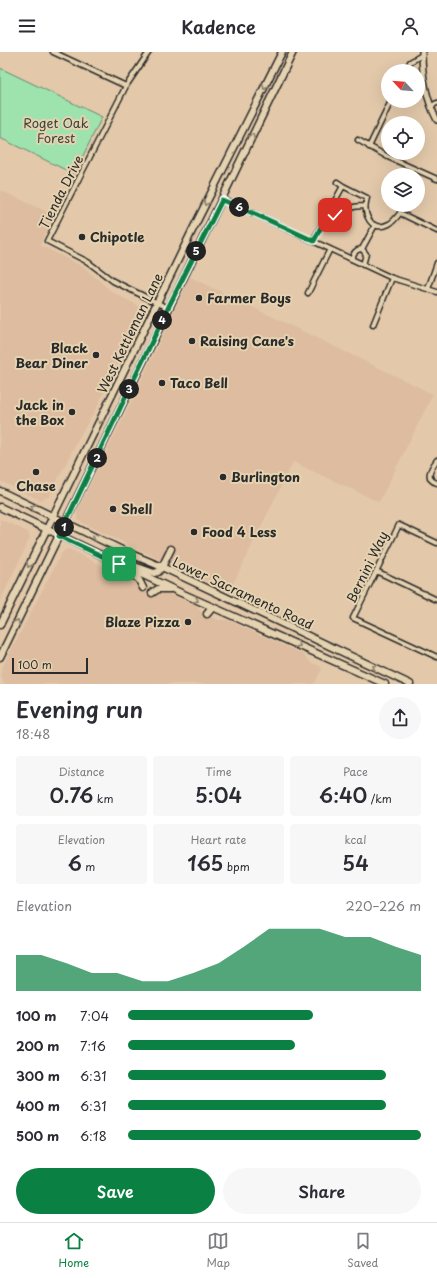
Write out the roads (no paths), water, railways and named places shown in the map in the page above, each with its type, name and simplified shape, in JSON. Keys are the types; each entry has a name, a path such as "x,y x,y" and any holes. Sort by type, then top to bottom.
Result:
{"main road":[{"name":"West Kettleman Lane","path":"0,625 157,303 282,52"},
{"name":"West Kettleman Lane","path":"0,657 293,52"},
{"name":"Lower Sacramento Road","path":"0,491 126,552 162,567 410,684"},
{"name":"Lower Sacramento Road","path":"0,507 213,608 385,684"},
{"path":"119,564 129,564 154,573 158,572 171,549"},
{"path":"119,564 134,574 140,580 143,588"},
{"path":"152,593 158,589 169,589 179,592"},
{"path":"210,615 213,608"}],"street":[{"path":"54,52 126,86"},
{"name":"Tienda Drive","path":"149,52 126,86 47,242 88,262 113,281 168,308"},
{"path":"409,64 422,54"},
{"path":"422,54 422,74 431,106 437,120"},
{"path":"431,106 437,104"},
{"path":"369,146 388,108"},
{"path":"358,140 388,157 437,179"},
{"path":"337,182 367,198 365,212 370,222 375,225 381,226 389,224 400,213 437,231"},
{"path":"314,241 343,186"},
{"path":"222,200 392,278 437,292"},
{"path":"328,213 335,215 340,214 350,208 365,206"},
{"path":"351,259 355,251 362,249 375,225"},
{"path":"308,293 330,249"},
{"path":"362,249 366,254 363,265"},
{"path":"428,289 437,263"},
{"path":"373,325 392,278"},
{"path":"437,460 429,474 433,482 437,483"},
{"name":"Bernini Way","path":"437,543 399,525 353,618 437,658"},
{"path":"376,571 437,600"}],"place":[{"name":"Chipotle","path":"82,237"},
{"name":"Farmer Boys","path":"199,298"},
{"name":"Raising Cane's","path":"192,341"},
{"name":"Black Bear Diner","path":"96,355"},
{"name":"Taco Bell","path":"162,383"},
{"name":"Jack in the Box","path":"72,412"},
{"name":"Chase","path":"36,472"},
{"name":"Burlington","path":"223,477"},
{"name":"Shell","path":"113,509"},
{"name":"Food 4 Less","path":"194,532"},
{"name":"Blaze Pizza","path":"188,622"}],"park label":[{"name":"Roget Oak Forest","path":"56,130"}]}
